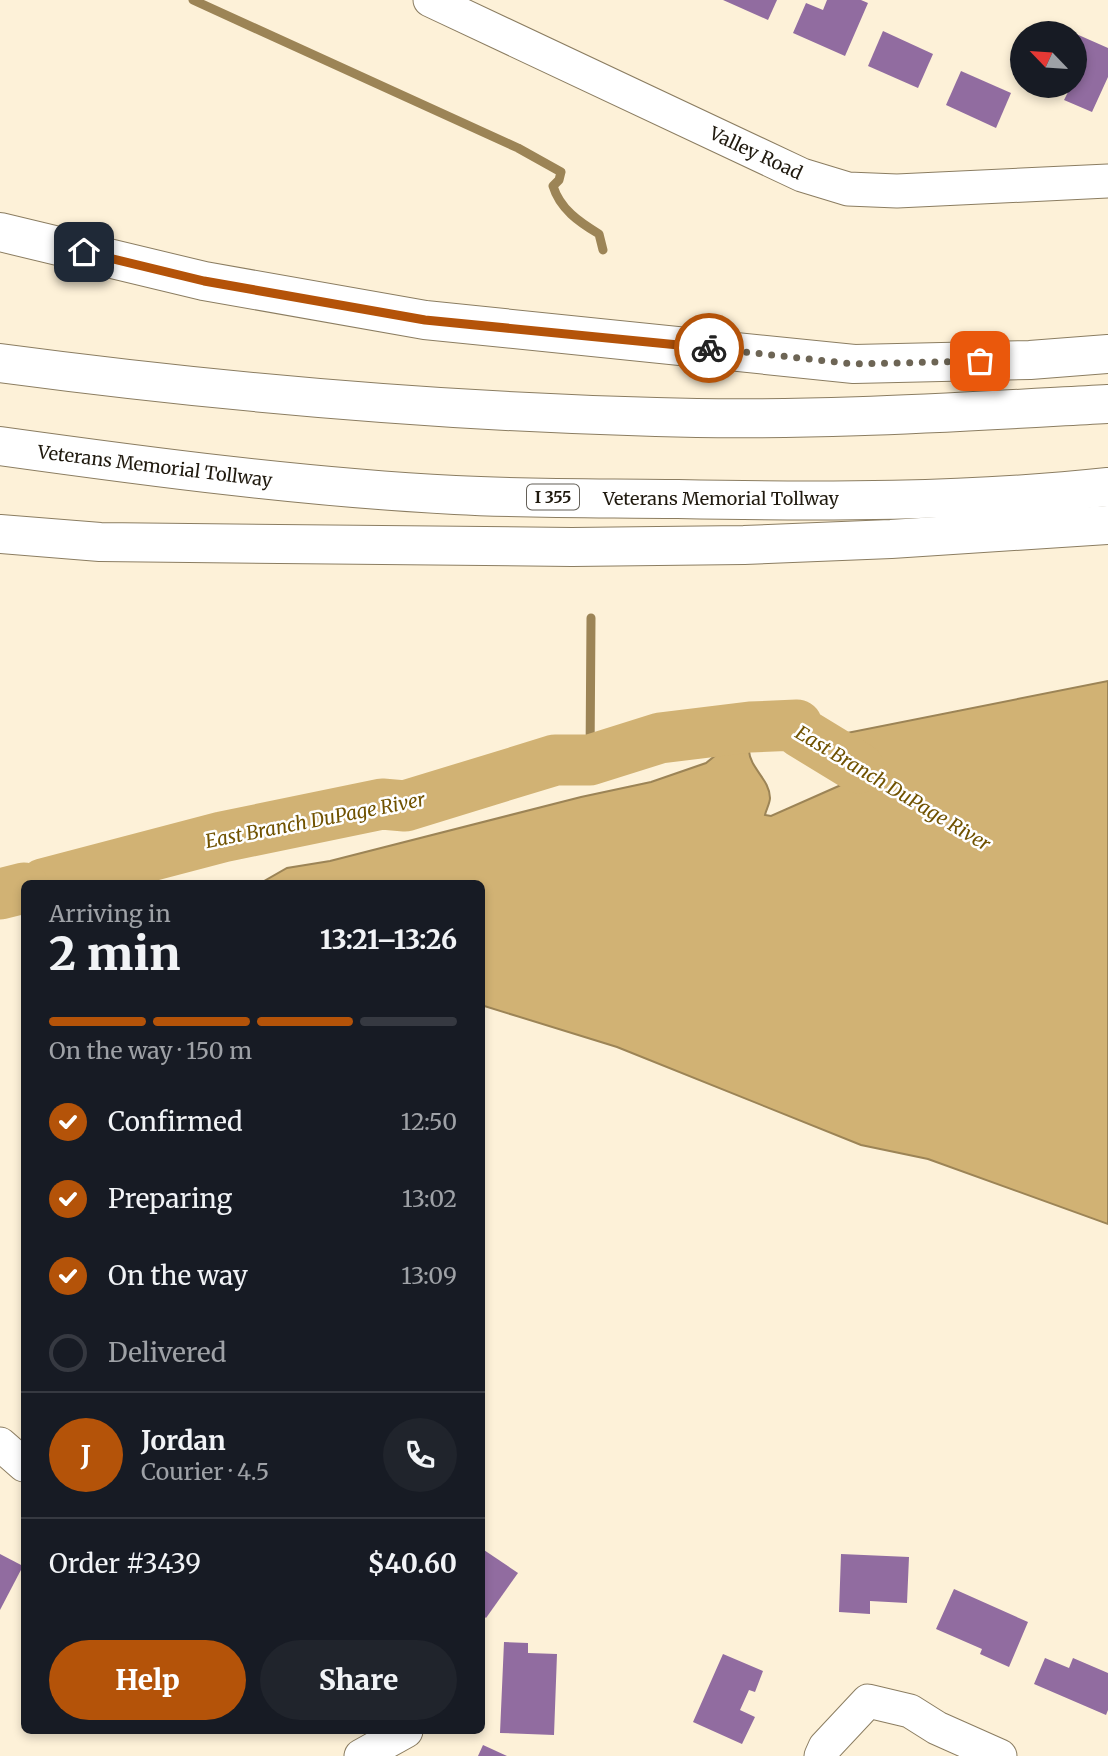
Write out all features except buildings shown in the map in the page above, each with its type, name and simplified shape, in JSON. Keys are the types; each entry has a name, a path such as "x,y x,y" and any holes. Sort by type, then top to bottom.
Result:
{"highway":[{"path":"0,232 204,281 425,320 854,364 1030,360 1108,354"},
{"path":"0,363 131,381 285,397 466,409 657,417 929,413 1108,404"},
{"name":"Veterans Memorial Tollway","path":"0,446 260,479 456,495 761,501 1054,493 1108,487"},
{"path":"0,534 100,542 572,547 744,545 891,539 1108,525"}],"street":[{"name":"Valley Road","path":"430,0 803,175 848,189 897,191 1108,181"},
{"path":"0,1444 21,1462"},
{"path":"821,1756 825,1747 868,1701 911,1711 937,1728 1000,1756"},
{"path":"356,1734 360,1756 400,1734"}],"water":[{"path":"1108,681 1108,1224 928,1159 861,1145 617,1047 485,1006 485,880 266,880 287,868 330,861 581,797 651,782 706,763 750,727 764,710 797,725 800,732 837,735","holes":["780,743 814,757 841,780 841,785 771,816 765,815 770,800 769,792 749,751 758,744"]}],"waterway":[{"path":"193,0 518,148 561,172 559,180 553,186 560,202 584,225 599,234 603,250"},
{"path":"590,760 591,618"},
{"name":"East Branch DuPage River","path":"58,880 222,837 382,804 405,806 555,760 590,760 660,738 750,727 797,725 800,732 859,768"},
{"name":"East Branch DuPage River","path":"0,894 21,889"}],"way so far":[{"path":"709,348 854,364 980,361"}],"route":[{"path":"84,252 204,281 425,320 709,348"}]}
